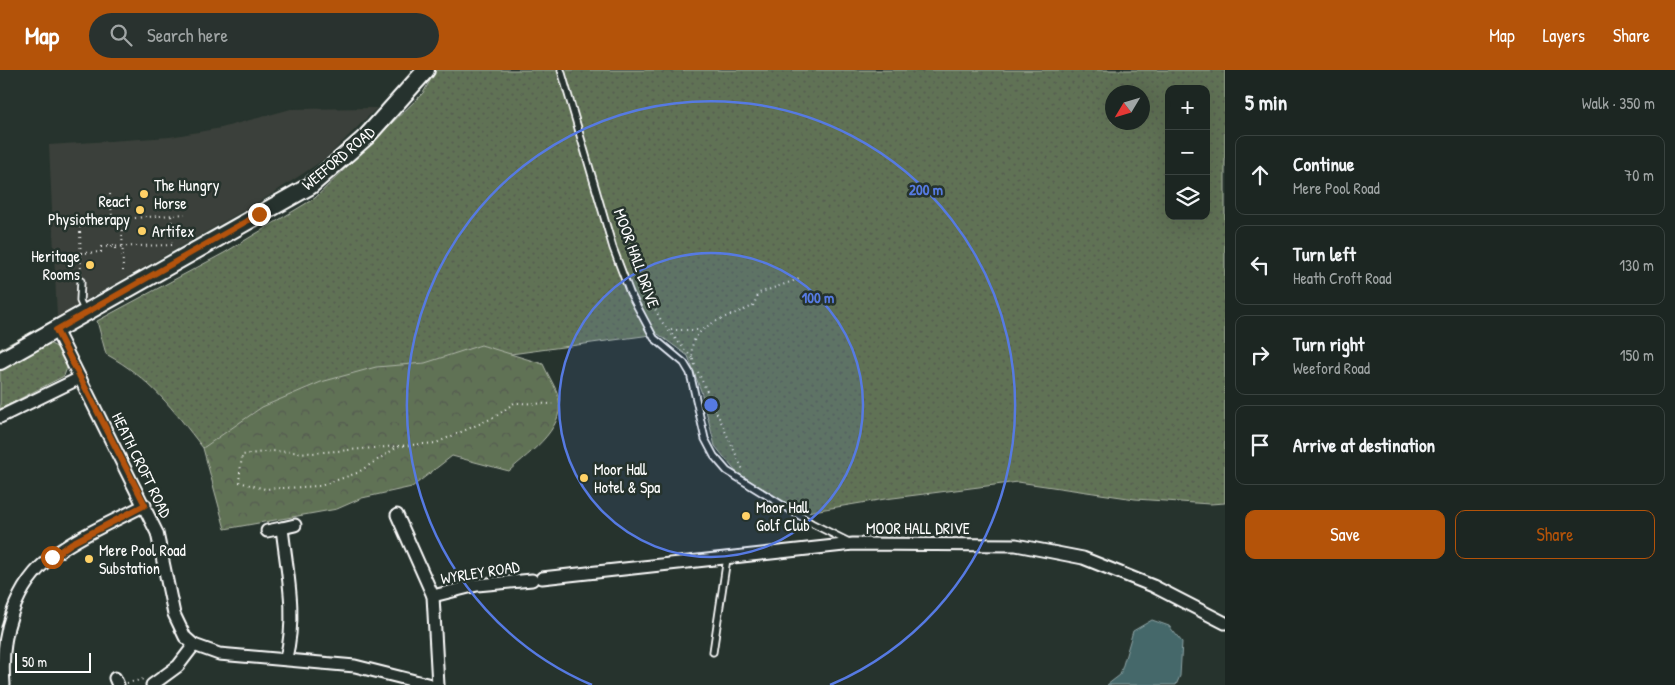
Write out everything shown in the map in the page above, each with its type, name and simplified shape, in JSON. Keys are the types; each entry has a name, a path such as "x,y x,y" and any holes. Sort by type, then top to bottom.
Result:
{"street":[{"name":"WEEFORD ROAD","path":"0,361 310,186 366,137 426,70"},
{"name":"HEATH CROFT ROAD","path":"56,330 158,533 178,628 185,638 194,645 219,654 286,658 356,666 431,685"},
{"path":"0,418 80,378"},
{"path":"4,685 1,665 2,638 24,588 52,557 72,543 145,505"},
{"path":"397,515 433,596 438,685"},
{"path":"267,531 295,525"},
{"path":"282,528 292,616 292,634 286,658"},
{"name":"WYRLEY ROAD","path":"433,596 477,585 853,544"},
{"name":"MOOR HALL DRIVE","path":"853,544 1016,545 1083,558 1153,586 1225,623"},
{"path":"151,681 178,666 194,645"}],"lane":[{"name":"MOOR HALL DRIVE","path":"561,70 613,248 630,293 646,327 654,338 684,363 690,373 706,439 714,456 727,471 813,524 853,544"},
{"path":"81,281 80,303 85,312"},
{"path":"713,652 727,558"}],"path":[{"path":"110,194 112,217 122,219 185,214"},
{"path":"80,253 100,252 101,247 173,245 171,215"},
{"path":"122,219 123,271"},
{"path":"80,227 81,281"},
{"path":"112,247 112,250 108,250 108,245 115,245 116,251"},
{"path":"668,330 701,330 753,306 758,293 802,278"},
{"path":"644,293 651,300 662,323 693,359 744,471 744,481"},
{"path":"693,359 692,341 701,330"},
{"path":"399,446 357,473 320,486 265,490 239,482 242,456 271,451 312,453 436,443 495,417 514,403 553,404"},
{"path":"116,682 123,676 128,683 151,681"}],"shaded area":[{"path":"377,108 325,159 269,196 57,317 49,145 170,137 221,128 291,109"}],"green space":[{"path":"436,70 1225,70 1225,503 1210,504 1135,499 1018,482 885,499 801,513 736,472 715,446 701,391 688,356 658,334 489,357 323,383 203,448 160,395 136,374 106,354 97,321 224,253 315,198 423,93"},
{"path":"77,307 78,310 0,354 0,349"},
{"path":"47,343 58,348 68,365 64,376 0,409 0,368"},
{"path":"481,345 543,364 557,392 560,404 558,416 546,437 509,471 452,456 412,487 362,498 337,509 225,529 203,448 262,407 321,382 376,367 425,363"}],"water":[{"path":"1152,620 1169,626 1182,642 1180,676 1176,685 1107,685 1120,675 1133,631"}],"place":[{"name":"The Hungry Horse","path":"144,194"},
{"name":"React Physiotherapy","path":"140,210"},
{"name":"Artifex","path":"142,231"},
{"name":"Heritage Rooms","path":"90,265"},
{"name":"Moor Hall Hotel & Spa","path":"584,478"},
{"name":"Moor Hall Golf Club","path":"746,516"},
{"name":"Mere Pool Road Substation","path":"89,559"}],"route":[{"path":"52,557 72,543 145,505 56,330 259,214"}]}
